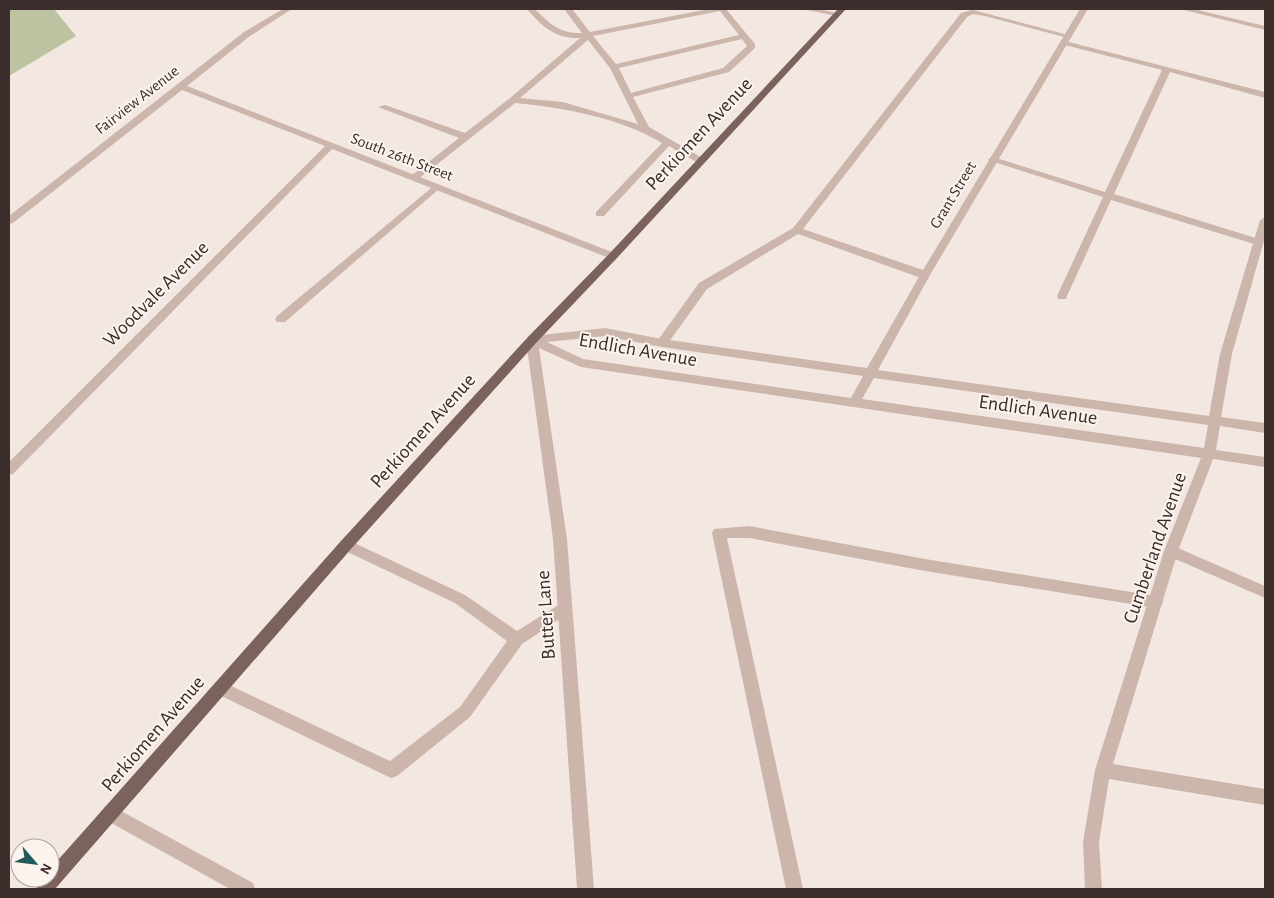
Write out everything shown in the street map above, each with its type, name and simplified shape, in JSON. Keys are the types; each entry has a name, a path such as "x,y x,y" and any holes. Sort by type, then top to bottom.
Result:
{"main road":[{"name":"Perkiomen Avenue","path":"44,889 346,544 532,340 613,256 839,11"}],"street":[{"name":"Fairview Avenue","path":"9,221 246,34 288,9"},
{"path":"531,9 555,34 571,36 588,35 721,9 752,46 726,70 628,96"},
{"path":"568,9 614,67 645,129"},
{"path":"806,9 839,11"},
{"name":"Grant Street","path":"855,401 925,275 1084,9"},
{"path":"1184,9 1265,28"},
{"path":"662,343 703,286 797,230 964,15 973,12 986,14 1167,69 1265,95"},
{"path":"414,178 513,100 588,35"},
{"path":"614,67 744,36"},
{"path":"1062,296 1167,69"},
{"name":"South 26th Street","path":"180,86 613,256"},
{"path":"513,100 563,105 645,129 701,161"},
{"path":"382,108 466,137"},
{"path":"600,214 668,142"},
{"name":"Woodvale Avenue","path":"9,470 330,146"},
{"path":"993,160 1258,242"},
{"path":"281,319 436,187"},
{"name":"Cumberland Avenue","path":"1093,889 1091,842 1103,770 1171,551 1209,454 1226,354 1265,220"},
{"path":"797,230 925,275"},
{"name":"Endlich Avenue","path":"532,340 605,332 662,343 1265,428"},
{"name":"Endlich Avenue","path":"532,340 581,363 855,401 1265,462"},
{"name":"Butter Lane","path":"532,340 560,539 585,889"},
{"path":"794,889 719,533 749,532 925,565 1156,602"},
{"path":"346,544 460,599 517,639"},
{"path":"1171,551 1265,592"},
{"path":"220,688 391,770 465,712 517,639 565,608"},
{"path":"1103,770 1265,797"},
{"path":"110,813 247,889"}],"green space":[{"path":"9,9 54,9 76,36 9,76"}]}
